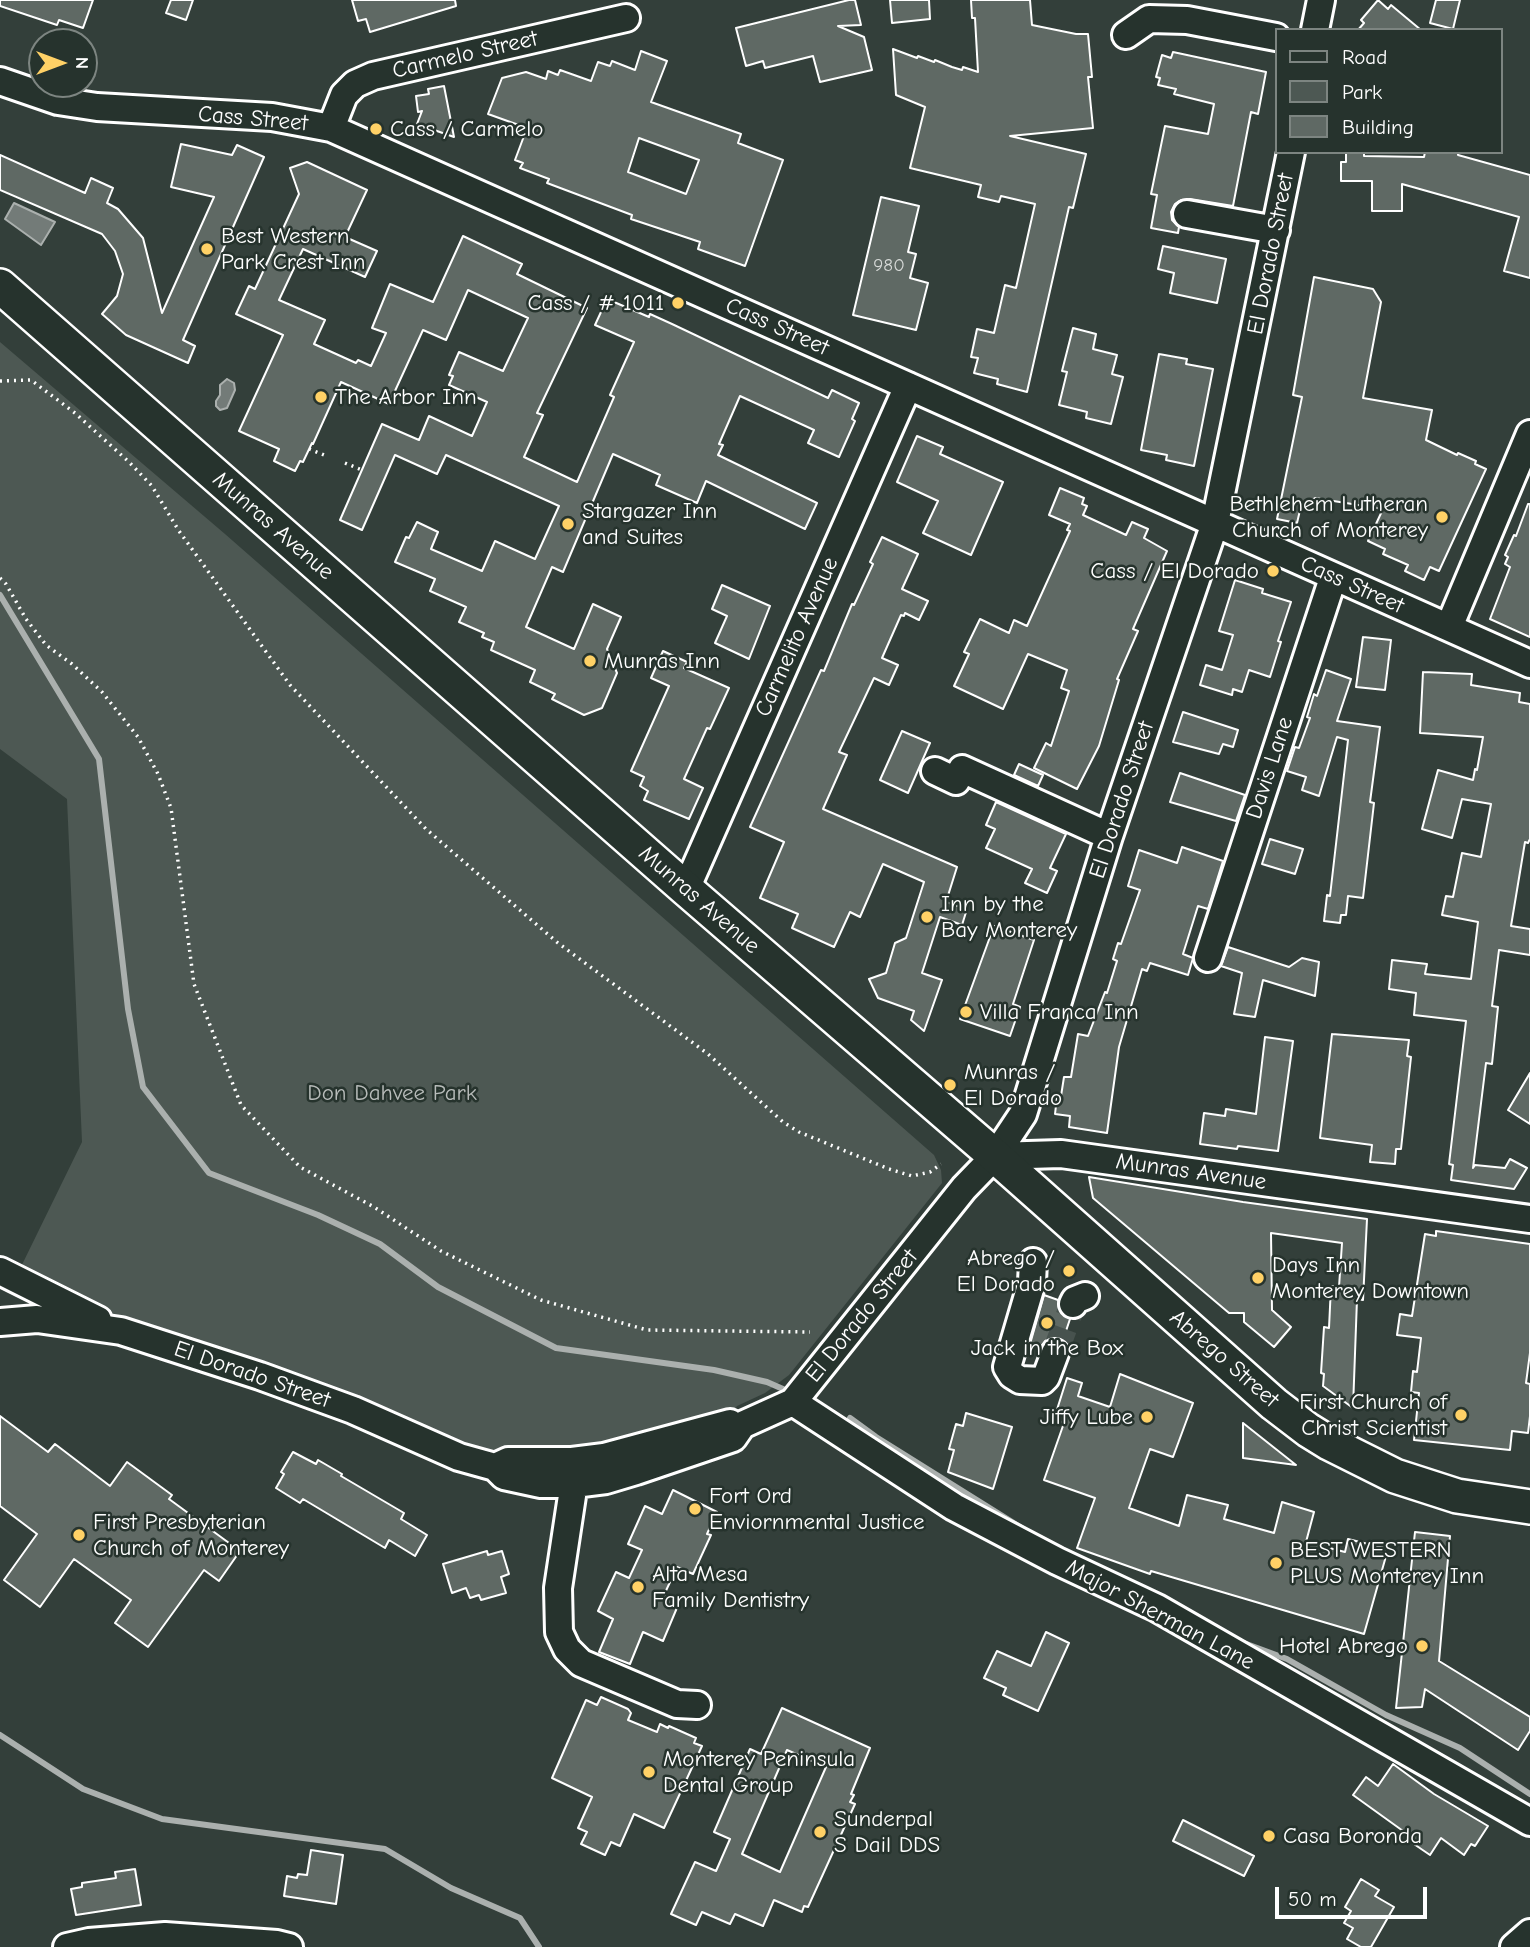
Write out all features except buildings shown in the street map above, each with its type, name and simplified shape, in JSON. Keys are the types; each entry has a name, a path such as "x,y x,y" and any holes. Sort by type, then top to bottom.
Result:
{"main road":[{"name":"Munras Avenue","path":"0,286 686,889 995,1156"},
{"name":"Abrego Street","path":"995,1156 1268,1398 1308,1430 1395,1476 1457,1496 1530,1507"}],"street":[{"path":"1315,28 1321,0"},
{"name":"Carmelo Street","path":"331,128 344,94 355,84 373,76 626,18"},
{"path":"1126,35 1149,19 1187,20 1274,37"},
{"name":"Cass Street","path":"0,81 58,101 97,107 272,117 331,128 1530,664"},
{"name":"El Dorado Street","path":"0,1322 37,1319 121,1331 353,1410 459,1457 495,1467 503,1476 541,1484 606,1480 636,1472 733,1438 741,1425 793,1402 964,1188 995,1156 1023,1114 1109,836 1215,523 1291,154"},
{"path":"1187,214 1276,230"},
{"name":"Carmelito Avenue","path":"686,889 908,386"},
{"path":"1449,626 1530,434"},
{"name":"Davis Lane","path":"1208,958 1333,578"},
{"path":"935,771 956,781 962,769 1109,836"},
{"name":"Munras Avenue","path":"995,1156 1061,1154 1530,1219"},
{"path":"1032,1262 1032,1282 1007,1367 1012,1375 1020,1380 1042,1381 1055,1353"},
{"path":"0,1271 121,1331"},
{"name":"Major Sherman Lane","path":"793,1402 954,1507 1057,1561 1157,1608 1530,1822"},
{"name":"El Dorado Street","path":"495,1467 508,1461 572,1461 604,1457 728,1422 741,1425"},
{"path":"634,1449 622,1463 579,1471 575,1476 558,1588 559,1632 567,1649 581,1663 677,1704 697,1705"},
{"path":"1514,1947 1530,1933"},
{"path":"67,1947 89,1942 165,1936 289,1947"}],"path":[{"path":"0,382 30,380 75,414 129,462 152,486 179,531 290,685 426,829 558,943 708,1054 783,1122 799,1132 889,1170 912,1175 930,1172 941,1164"},
{"path":"309,449 324,455"},
{"path":"345,463 362,470"},
{"path":"0,578 6,583 26,619 46,645 72,664 102,692 131,728 158,774 172,808 194,984 241,1105 300,1167 374,1207 441,1251 541,1300 647,1330 810,1332"}],"green space":[{"name":"Don Dahvee Park","path":"0,342 225,534 934,1155 941,1170 942,1183 789,1375 765,1393 737,1406 717,1433 512,1469 260,1376 15,1279 82,1142 67,799 0,749"}],"shaded area":[{"path":"14,203 55,222 41,245 5,219"},
{"path":"227,379 234,383 235,390 227,408 220,410 216,401 220,395 220,385"}],"waterway":[{"path":"0,595 99,759 128,1009 143,1087 209,1173 318,1215 380,1244 438,1287 556,1348 714,1370 767,1382 783,1389"},
{"path":"850,1418 1028,1532"},
{"path":"1241,1642 1287,1659 1386,1715 1460,1748 1530,1794"},
{"path":"0,1735 83,1789 162,1819 385,1849 451,1888 520,1918 539,1947"}],"tunnel":[{"path":"1055,1353 1073,1304"}],"place":[{"name":"Cass / Carmelo","path":"376,129"},
{"name":"Best Western Park Crest Inn","path":"207,249"},
{"name":"Cass / # 1011","path":"678,303"},
{"name":"The Arbor Inn","path":"321,397"},
{"name":"Bethlehem Lutheran Church of Monterey","path":"1442,517"},
{"name":"Stargazer Inn and Suites","path":"568,524"},
{"name":"Cass / El Dorado","path":"1273,571"},
{"name":"Munras Inn","path":"590,661"},
{"name":"Inn by the Bay Monterey","path":"927,917"},
{"name":"Villa Franca Inn","path":"966,1012"},
{"name":"Munras / El Dorado","path":"950,1085"},
{"name":"Abrego / El Dorado","path":"1069,1271"},
{"name":"Days Inn Monterey Downtown","path":"1258,1278"},
{"name":"Jack in the Box","path":"1047,1323"},
{"name":"First Church of Christ Scientist","path":"1461,1415"},
{"name":"Jiffy Lube","path":"1147,1417"},
{"name":"Fort Ord Enviornmental Justice","path":"695,1509"},
{"name":"First Presbyterian Church of Monterey","path":"79,1535"},
{"name":"BEST WESTERN PLUS Monterey Inn","path":"1276,1563"},
{"name":"Alta Mesa Family Dentistry","path":"638,1587"},
{"name":"Hotel Abrego","path":"1422,1646"},
{"name":"Monterey Peninsula Dental Group","path":"649,1772"},
{"name":"Sunderpal S Dail DDS","path":"820,1832"},
{"name":"Casa Boronda","path":"1269,1836"}]}
